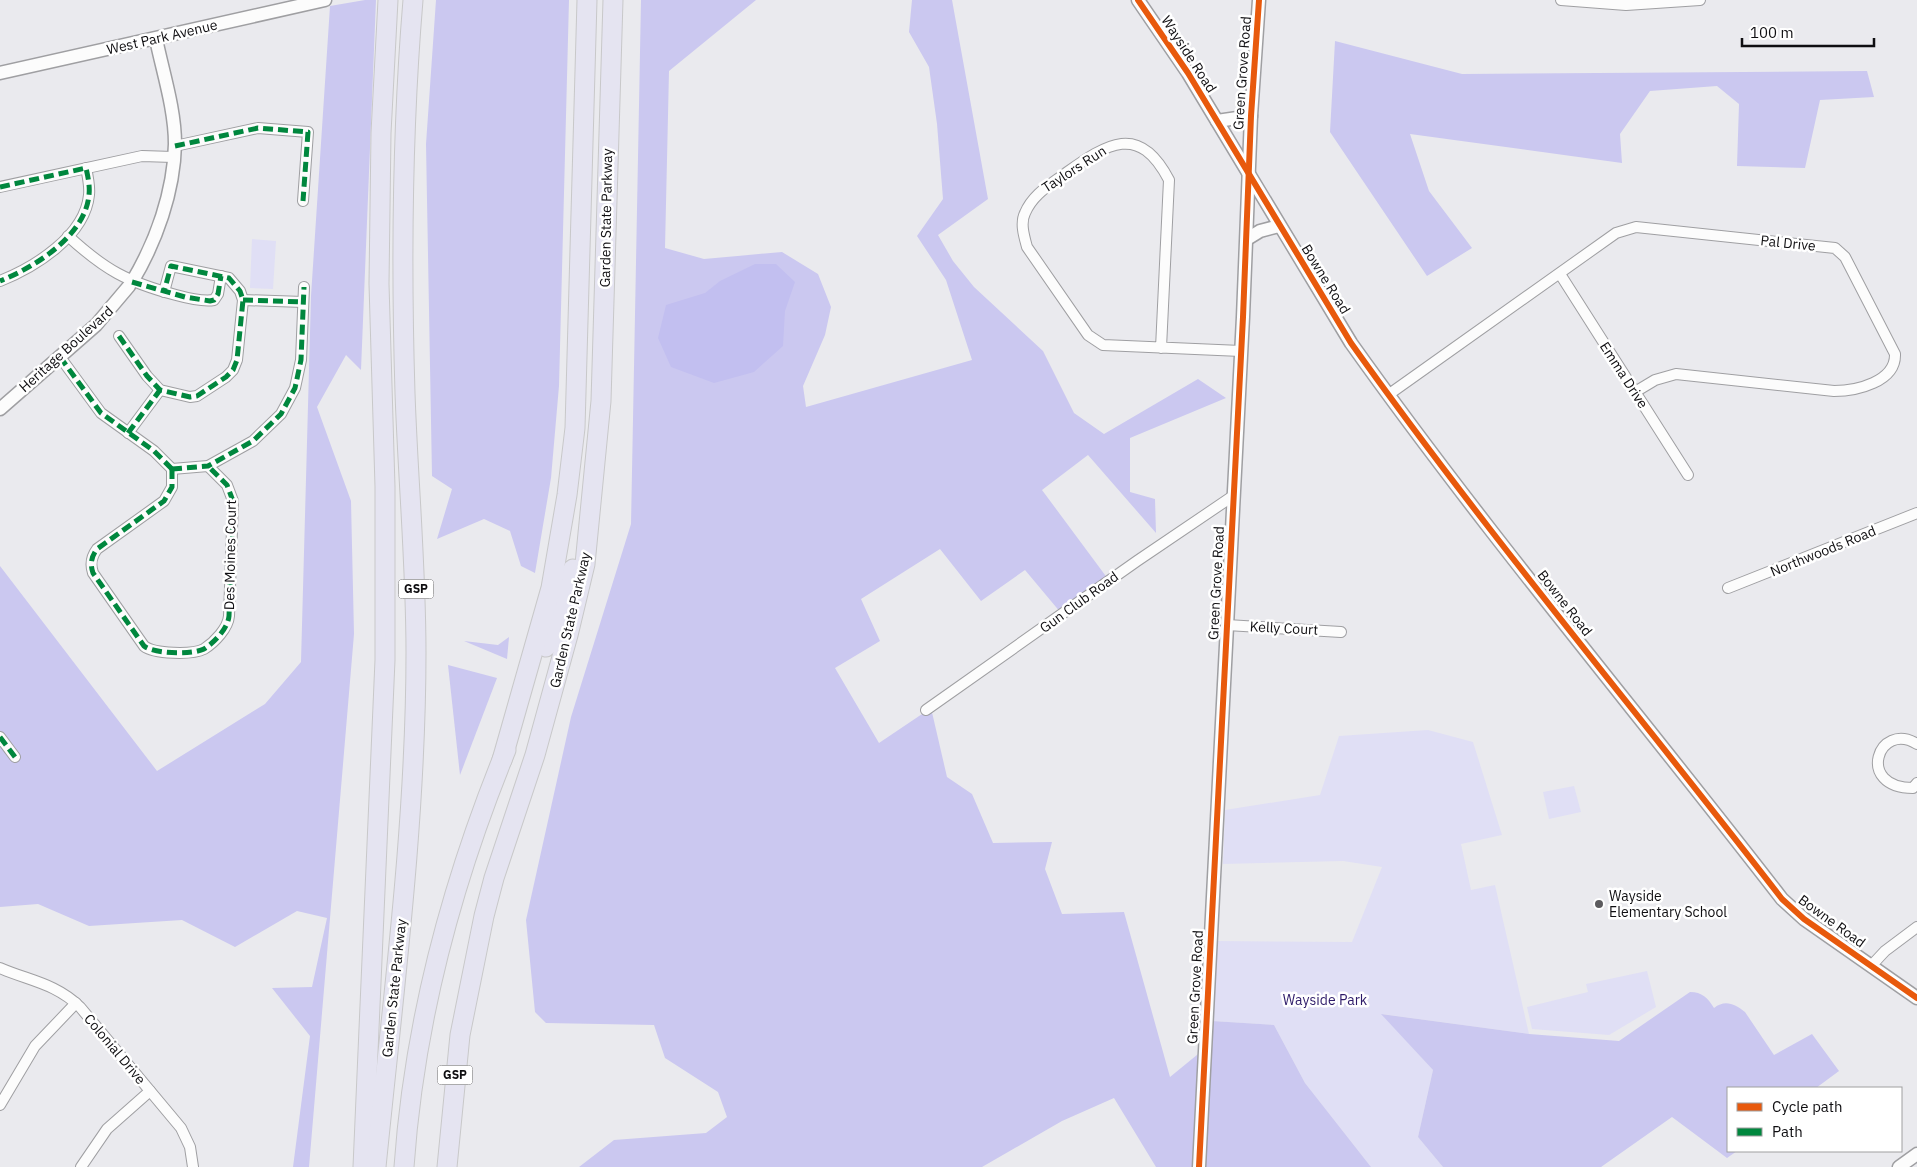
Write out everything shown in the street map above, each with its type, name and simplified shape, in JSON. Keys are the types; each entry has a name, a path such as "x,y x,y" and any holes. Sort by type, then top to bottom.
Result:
{"highway":[{"name":"Garden State Parkway","path":"502,760 551,588 567,495 575,428 587,0"},
{"name":"Garden State Parkway","path":"447,1167 460,1034 475,953 494,878 535,755 568,635 585,564 590,495 598,433 602,368 612,0"},
{"name":"Garden State Parkway","path":"376,1167 408,841 415,724 416,587 403,315 405,140 412,4"},
{"name":"Garden State Parkway","path":"363,1167 385,660 385,487 379,275 379,204 387,9"},
{"path":"404,1167 412,1096 434,975 453,901 502,760 538,672 567,588 590,495"}],"street":[{"name":"West Park Avenue","path":"0,74 325,0"},
{"name":"Wayside Road","path":"1138,0 1188,73 1249,175"},
{"name":"Green Grove Road","path":"1198,1167 1247,239 1251,116 1259,0"},
{"path":"1561,0 1626,5 1700,0"},
{"name":"Heritage Boulevard","path":"0,409 96,325 130,284 157,231 168,192 174,152 170,107 156,39"},
{"path":"1217,121 1251,116"},
{"path":"0,187 142,156 174,152 258,128 308,132 303,201"},
{"name":"Taylors Run","path":"1161,348 1169,180 1158,161 1148,152 1137,146 1114,145 1100,150 1036,194 1024,215 1023,236 1027,247 1088,335 1103,345 1161,348 1241,351"},
{"path":"0,281 26,269 76,228 88,202 90,191 86,168"},
{"name":"Bowne Road","path":"1249,175 1351,344 1388,395 1782,899 1804,919 1917,998"},
{"path":"1247,239 1260,231 1279,226"},
{"name":"Pal Drive","path":"1388,395 1616,233 1628,228 1831,247 1845,257 1895,354 1893,367 1884,377 1854,389 1834,390 1676,374 1655,380 1635,392"},
{"path":"68,236 98,262 130,284 185,297 214,300 218,294 221,276"},
{"path":"119,336 153,384 160,390 190,397 197,396 230,374 237,360 243,300 236,285 229,278 172,266 164,292"},
{"name":"Emma Drive","path":"1560,274 1688,475"},
{"path":"60,357 101,414 154,451 172,469 208,466 252,441 267,429 281,414 290,398 298,379 301,360 304,287"},
{"path":"243,300 304,302"},
{"path":"128,433 160,390"},
{"name":"Des Moines Court","path":"172,469 172,487 164,501 96,549 91,560 91,566 93,573 144,646 155,652 193,652 208,646 226,627 230,616 232,501 227,485 208,466"},
{"name":"Gun Club Road","path":"926,710 1145,555 1233,496"},
{"name":"Northwoods Road","path":"1728,588 1917,513"},
{"name":"Kelly Court","path":"1227,625 1341,632"},
{"path":"0,737 15,757"},
{"path":"1917,744 1910,740 1897,739 1885,745 1878,758 1880,773 1888,782 1900,788 1915,785 1917,798"},
{"path":"1871,966 1885,951 1917,928"},
{"name":"Colonial Drive","path":"0,968 49,984 76,1003 183,1132 190,1147 194,1167"},
{"path":"0,1105 35,1046 76,1003"},
{"path":"81,1167 108,1129 150,1091"},
{"path":"1898,1167 1917,1154"}],"green space":[{"path":"252,239 276,241 273,289 250,288"},
{"name":"Wayside Park","path":"1428,730 1473,742 1502,835 1461,844 1471,890 1495,885 1529,1034 1382,1014 1433,1070 1418,1137 1443,1167 1371,1167 1305,1083 1274,1025 1212,1021 1216,941 1352,942 1382,867 1343,861 1223,864 1225,810 1320,795 1339,736"},
{"path":"1574,786 1581,812 1549,819 1543,792"},
{"path":"1647,971 1656,1007 1609,1035 1532,1029 1527,1007 1588,992 1586,984"}],"shaded area":[{"path":"376,0 361,370 346,355 317,407 351,501 354,634 309,1167 293,1167 310,1036 272,988 312,987 327,918 297,911 235,947 182,920 89,926 38,904 0,907 0,566 157,771 265,704 301,662 311,296 330,6"},
{"path":"436,0 569,0 559,386 551,478 535,573 521,566 510,531 484,519 437,539 452,489 432,476 426,144"},
{"path":"641,0 756,0 669,71 665,248 704,259 782,252 818,274 831,307 825,335 803,386 806,407 972,360 946,280 917,236 943,199 937,124 929,67 909,32 912,0 952,0 988,199 938,235 953,261 974,287 1043,351 1074,413 1104,434 1198,379 1226,398 1130,438 1130,492 1155,499 1156,533 1088,455 1042,490 1108,579 1061,613 1025,570 981,601 940,549 861,599 880,641 835,668 879,743 931,708 947,777 972,794 993,843 1052,842 1045,869 1062,914 1124,912 1170,1077 1203,1050 1212,1021 1274,1025 1305,1083 1371,1167 1156,1167 1114,1098 1062,1121 982,1167 579,1167 614,1140 706,1133 727,1117 718,1092 665,1058 654,1025 546,1023 535,1012 526,920 571,717 631,524"},
{"path":"1335,41 1462,74 1867,71 1874,97 1820,100 1805,168 1737,166 1739,104 1717,86 1650,91 1620,134 1622,163 1410,134 1429,191 1472,248 1427,276 1330,132"},
{"path":"755,264 776,264 795,282 785,311 783,346 754,372 714,383 671,367 658,338 666,305 705,293 720,281"},
{"path":"509,637 507,659 464,641 498,645"},
{"path":"448,665 497,678 460,775"},
{"path":"1690,992 1698,993 1704,996 1714,1008 1726,1003 1734,1005 1745,1012 1774,1055 1812,1034 1839,1071 1817,1087 1727,1087 1727,1152 1736,1152 1727,1158 1672,1117 1601,1167 1443,1167 1418,1137 1433,1070 1381,1014 1529,1034 1619,1041"}],"marked path":[{"path":"175,146 258,128 308,132 303,201"},
{"path":"0,187 86,168 89,182 89,195 85,210 78,224 68,237 42,258 0,281"},
{"path":"119,336 147,376 160,390 190,397 197,396 226,377 233,370 237,360 243,300 240,291 229,278 171,266 164,292"},
{"path":"132,282 185,297 210,301 214,300 218,294 221,276"},
{"path":"172,469 208,466 253,441 281,414 295,388 301,360 304,287"},
{"path":"243,300 303,302"},
{"path":"60,357 101,413 154,451 172,469"},
{"path":"128,433 160,390"},
{"path":"172,469 172,487 164,501 97,549 92,558 92,567 93,573 144,646 156,651 173,653 204,649 224,630 229,616 233,501 227,485 208,466"},
{"path":"0,737 15,757"}],"cycle path":[{"path":"1138,0 1188,73 1351,343 1509,554 1782,899 1804,919 1917,998"},
{"path":"1199,1167 1243,317 1251,116 1259,0"}],"place":[{"name":"Wayside Elementary School","path":"1599,904"}]}
